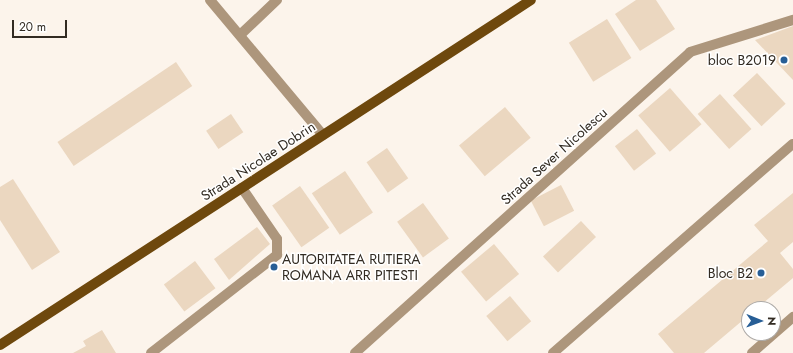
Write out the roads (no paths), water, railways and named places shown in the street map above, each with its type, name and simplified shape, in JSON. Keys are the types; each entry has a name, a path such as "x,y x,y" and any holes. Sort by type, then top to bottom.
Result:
{"main road":[{"name":"Strada Nicolae Dobrin","path":"0,345 530,0"}],"street":[{"path":"210,0 323,135"},
{"path":"240,35 277,0"},
{"name":"Strada Sever Nicolescu","path":"356,353 690,52 793,20"},
{"path":"553,353 793,144"},
{"path":"152,353 277,255 277,239 242,188"},
{"path":"752,353 793,317"}],"place":[{"name":"bloc B2019","path":"784,60"},
{"name":"AUTORITATEA RUTIERA ROMANA ARR PITESTI","path":"274,267"},
{"name":"Bloc B2","path":"761,273"}]}
